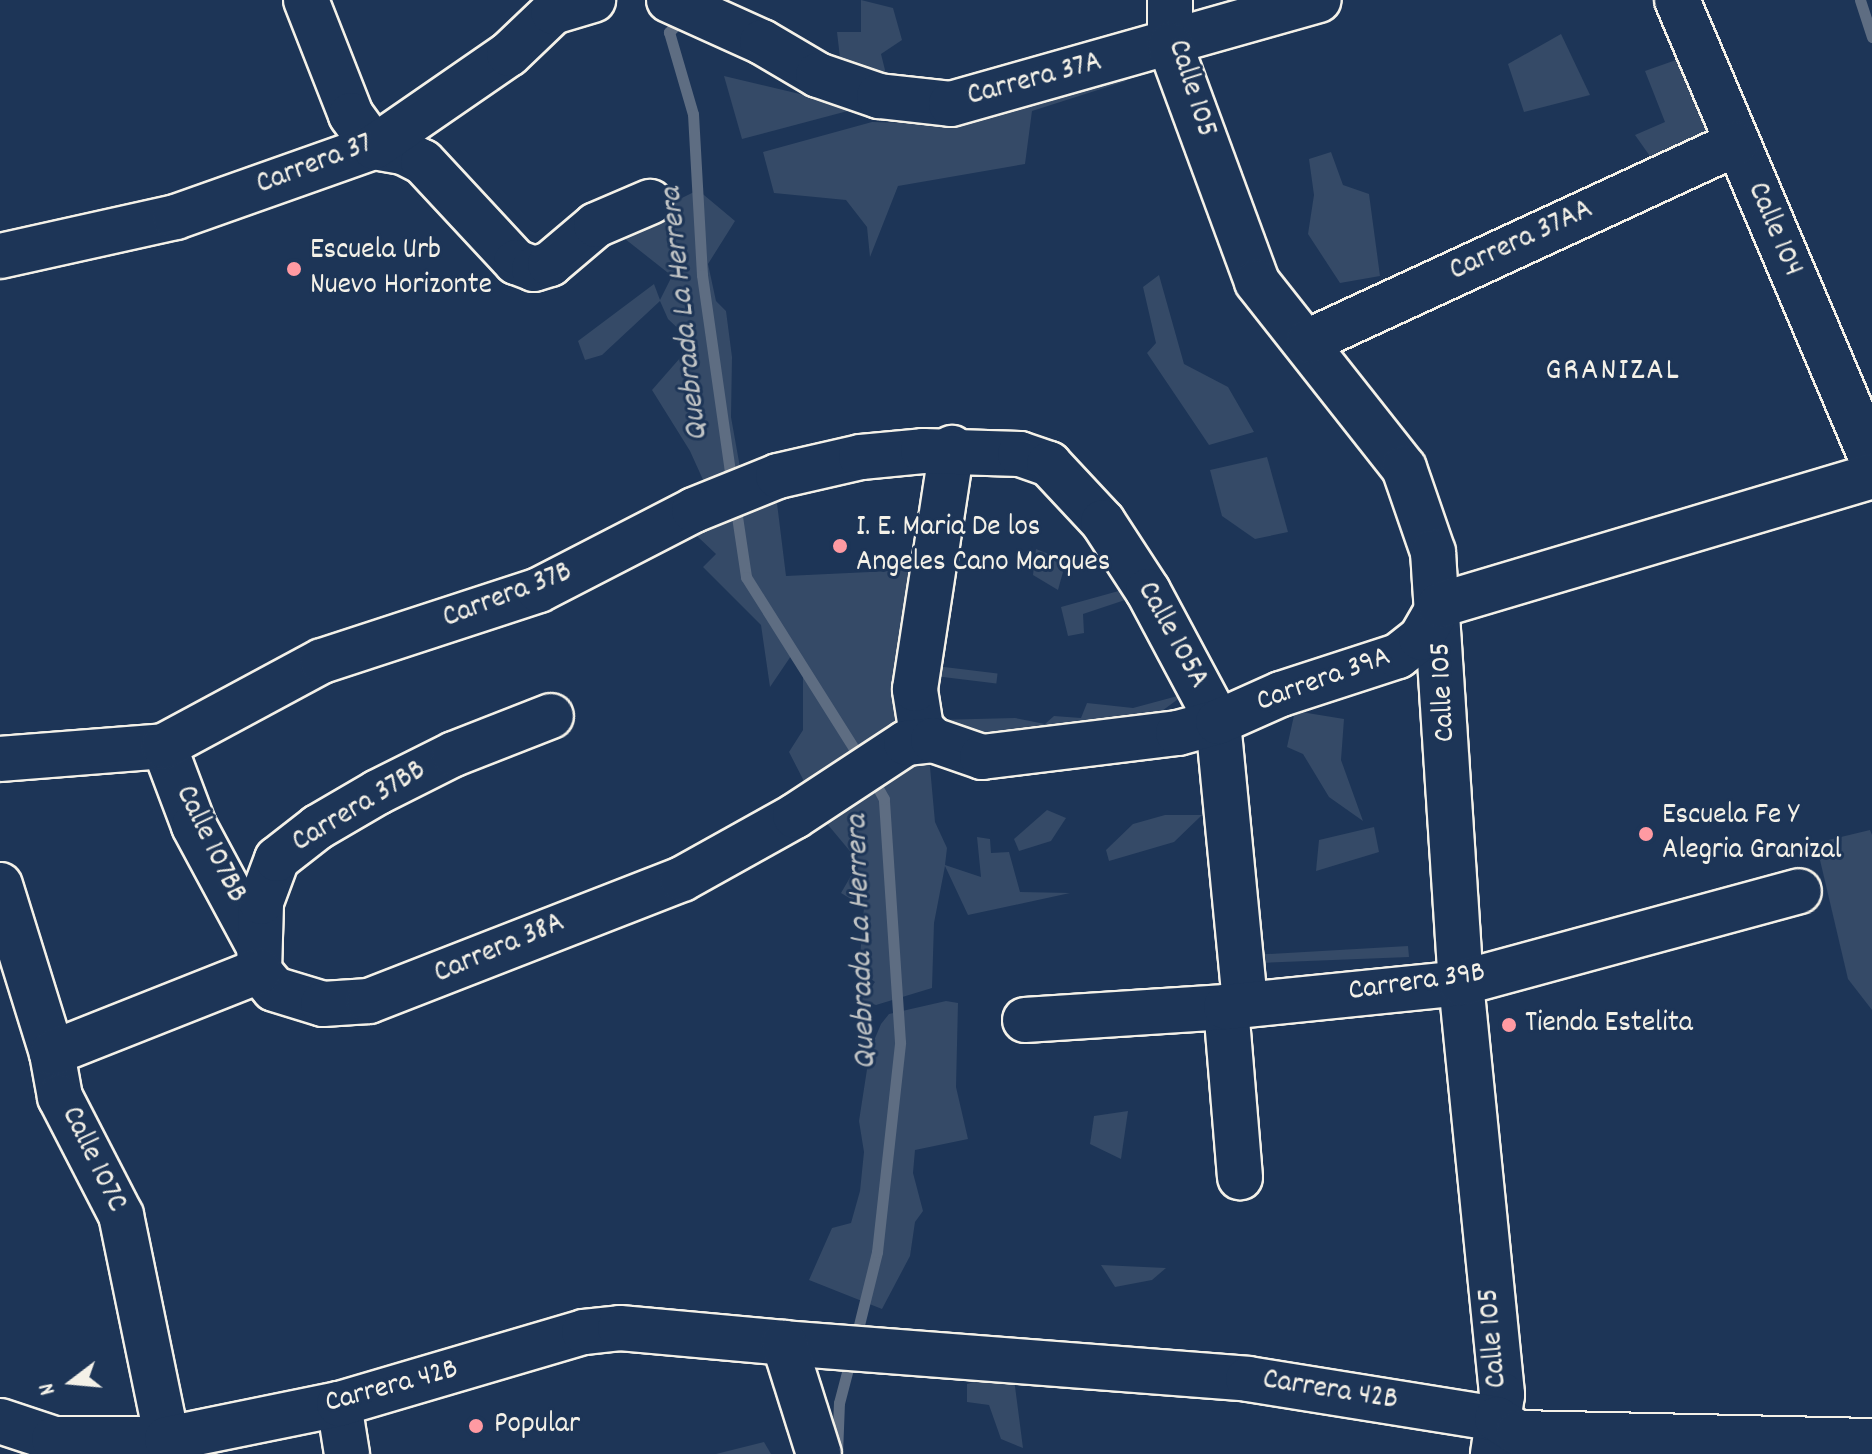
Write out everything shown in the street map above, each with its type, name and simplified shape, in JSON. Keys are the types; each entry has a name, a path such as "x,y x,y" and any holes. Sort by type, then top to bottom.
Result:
{"street":[{"path":"306,0 351,115 374,147 423,162 516,262 534,269 550,264 596,225 650,202"},
{"name":"Carrera 37A","path":"669,0 762,42 818,75 879,96 951,104 1170,45 1319,0"},
{"name":"Calle 105","path":"1170,0 1170,45 1257,282 1309,341 1404,468 1433,552 1440,605 1461,983 1502,1395 1495,1437"},
{"name":"Calle 104","path":"1677,0 1872,460"},
{"name":"Carrera 37","path":"0,256 176,217 374,147 509,54 565,4"},
{"name":"Carrera 37AA","path":"1309,341 1736,144"},
{"path":"933,740 921,728 915,689 952,448"},
{"name":"Carrera 37B","path":"0,759 164,746 322,661 539,590 748,487 861,457 952,448 1020,454"},
{"name":"Calle 105A","path":"1020,454 1049,464 1103,522 1161,614 1218,722"},
{"path":"1440,605 1872,476"},
{"name":"Carrera 39A","path":"933,740 982,757 1178,733 1218,722 1281,694 1398,656 1421,638 1440,605"},
{"name":"Carrera 37BB","path":"258,957 261,902 277,859 318,827 454,754 551,716"},
{"path":"1218,722 1235,1006 1240,1177"},
{"name":"Carrera 38A","path":"258,957 274,989 323,1004 369,1001 420,984 523,936 682,879 795,816 885,753 919,739 933,740"},
{"name":"Calle 107BB","path":"164,746 194,826 258,957"},
{"name":"Calle 107C","path":"0,885 52,1053 60,1097 121,1215 167,1439"},
{"name":"Carrera 39B","path":"1025,1020 1235,1006 1461,983 1799,891"},
{"path":"52,1053 258,957"},
{"name":"Carrera 42B","path":"0,1421 52,1446 167,1439 339,1404 584,1332 620,1328 1248,1379 1495,1437 1518,1433 1872,1441"},
{"path":"784,1343 819,1454"},
{"path":"339,1404 347,1454"}],"shaded area":[{"path":"861,0 893,8 902,40 881,54 889,86 841,66 837,32 861,32"},
{"path":"1561,34 1590,95 1524,112 1508,64"},
{"path":"1690,55 1719,135 1652,159 1635,135 1665,122 1645,71"},
{"path":"1122,68 1126,81 1032,111 1025,164 898,186 870,257 867,227 846,200 774,193 763,152 872,122 916,123"},
{"path":"724,76 859,108 742,139"},
{"path":"1331,152 1343,185 1369,194 1380,276 1340,283 1308,234 1314,195 1309,159"},
{"path":"698,190 735,221 708,264 716,301 726,311 732,357 731,417 741,473 709,493 690,451 652,390 680,358 688,338 668,319 660,301 602,355 585,360 578,341 654,284 660,300 672,276 615,231"},
{"path":"1159,275 1184,364 1228,387 1254,432 1209,445 1147,353 1156,343 1143,287"},
{"path":"1267,457 1288,532 1255,539 1222,516 1210,470"},
{"path":"775,487 786,576 912,570 912,733 808,789 789,752 803,730 803,674 791,656 770,687 761,625 703,567 716,554 697,536 700,524"},
{"path":"1036,549 1066,561 1058,590 1033,575"},
{"path":"1133,587 1128,599 1083,614 1084,633 1068,636 1061,607"},
{"path":"936,666 998,674 996,683 935,676"},
{"path":"1185,694 1151,719 1057,737 977,732 940,738 936,720 1015,718 1045,724 1054,716 1081,718 1087,703 1133,708"},
{"path":"1295,711 1344,719 1341,760 1363,821 1329,797 1303,754 1287,747"},
{"path":"929,756 935,822 947,848 945,865 981,877 977,837 990,839 991,853 1009,852 1020,892 1070,893 968,915 945,866 934,923 932,988 876,1005 861,1000 875,982 859,970 864,907 841,893 859,862 819,814"},
{"path":"1047,810 1066,818 1051,841 1019,851 1014,839"},
{"path":"1165,815 1202,815 1174,842 1109,861 1106,850 1133,824"},
{"path":"1374,827 1379,852 1316,871 1319,840"},
{"path":"1870,830 1872,1010 1848,979 1816,843"},
{"path":"1408,946 1409,957 1231,964 1235,956"},
{"path":"946,1001 958,1003 956,1087 968,1139 915,1150 913,1173 923,1211 915,1222 910,1256 882,1309 809,1280 832,1228 851,1223 860,1191 864,1152 859,1121 870,1050 881,1024 889,1014"},
{"path":"1128,1111 1121,1159 1090,1144 1094,1116"},
{"path":"1101,1265 1166,1268 1152,1280 1115,1287"},
{"path":"1013,1371 1023,1448 1001,1439 989,1405 967,1402 967,1384"},
{"path":"764,1442 771,1454 716,1454"}],"waterway":[{"path":"1860,0 1872,37"},
{"name":"Quebrada La Herrera","path":"683,18 669,32 693,114 702,275 732,486"},
{"name":"Quebrada La Herrera","path":"735,503 746,577 863,763"},
{"name":"Quebrada La Herrera","path":"855,1341 877,1252 900,1042 884,799 872,777"},
{"name":"Quebrada La Herrera","path":"837,1454 839,1403 851,1357"}],"place":[{"name":"Escuela Urb Nuevo Horizonte","path":"294,269"},
{"name":"I. E. Maria De los Angeles Cano Marques","path":"840,546"},
{"name":"Escuela Fe Y Alegria Granizal","path":"1646,834"},
{"name":"Tienda Estelita","path":"1509,1025"},
{"name":"Popular","path":"476,1426"}],"district":[{"name":"GRANIZAL","path":"1613,372"}]}
